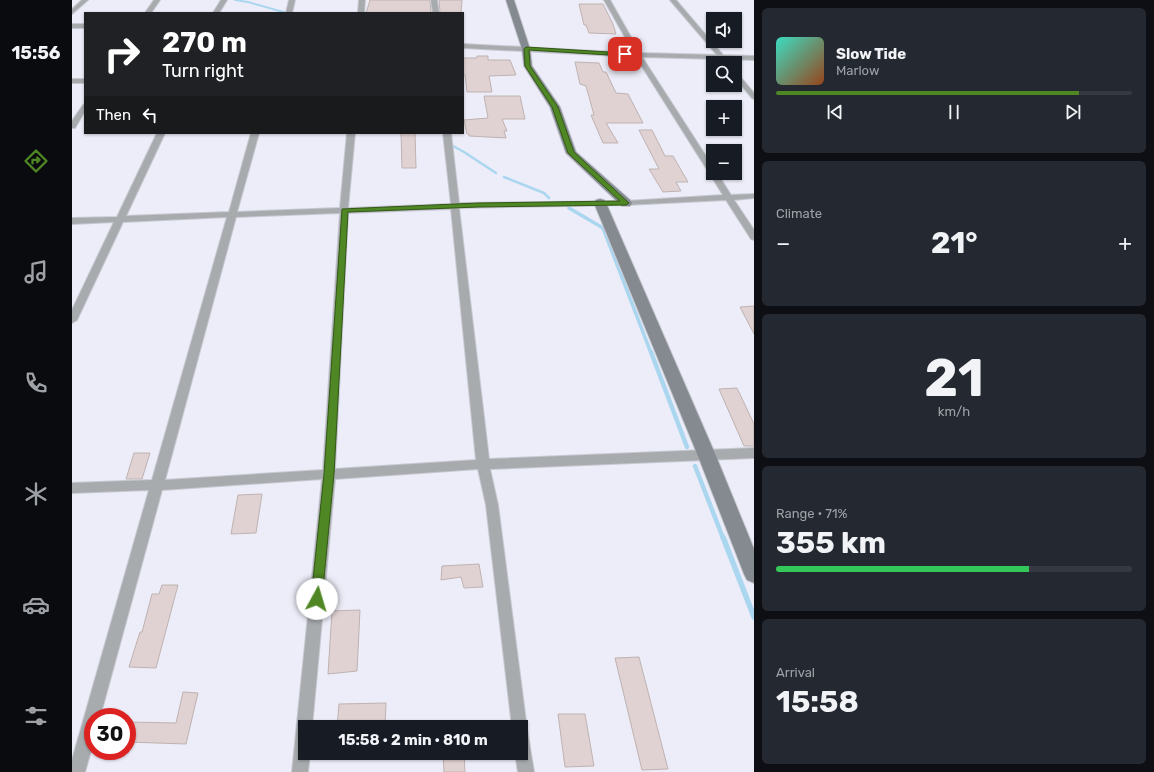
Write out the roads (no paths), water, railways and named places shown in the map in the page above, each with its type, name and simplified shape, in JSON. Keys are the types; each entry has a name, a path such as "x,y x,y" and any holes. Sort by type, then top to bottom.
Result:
{"street":[{"path":"72,12 85,0"},
{"path":"149,12 157,0"},
{"path":"217,12 224,0"},
{"path":"289,12 292,0"},
{"path":"361,12 362,0"},
{"path":"434,0 436,12"},
{"path":"510,0 526,49 528,66 555,107 571,153 626,203"},
{"path":"607,0 639,55 674,110 685,131 754,237"},
{"path":"673,0 719,56"},
{"path":"72,26 84,26"},
{"path":"464,46 639,55 706,57"},
{"path":"742,58 754,58"},
{"path":"72,81 84,81"},
{"path":"742,82 754,97"},
{"path":"72,126 84,108"},
{"path":"72,320 162,134"},
{"path":"77,772 255,134"},
{"path":"300,772 329,474 344,210 351,134"},
{"path":"447,134 483,464 492,505 519,720"},
{"path":"72,221 455,206 626,203 754,196"},
{"path":"600,203 707,456 754,574"},
{"path":"72,488 158,485 483,464 754,453"},
{"path":"524,760 526,772"}],"waterway":[{"path":"235,0 283,12"},
{"path":"453,146 496,173"},
{"path":"504,177 544,193 549,198"},
{"path":"569,208 603,228 651,353"},
{"path":"651,352 687,447"},
{"path":"695,466 723,538"},
{"path":"723,537 754,617"}]}
